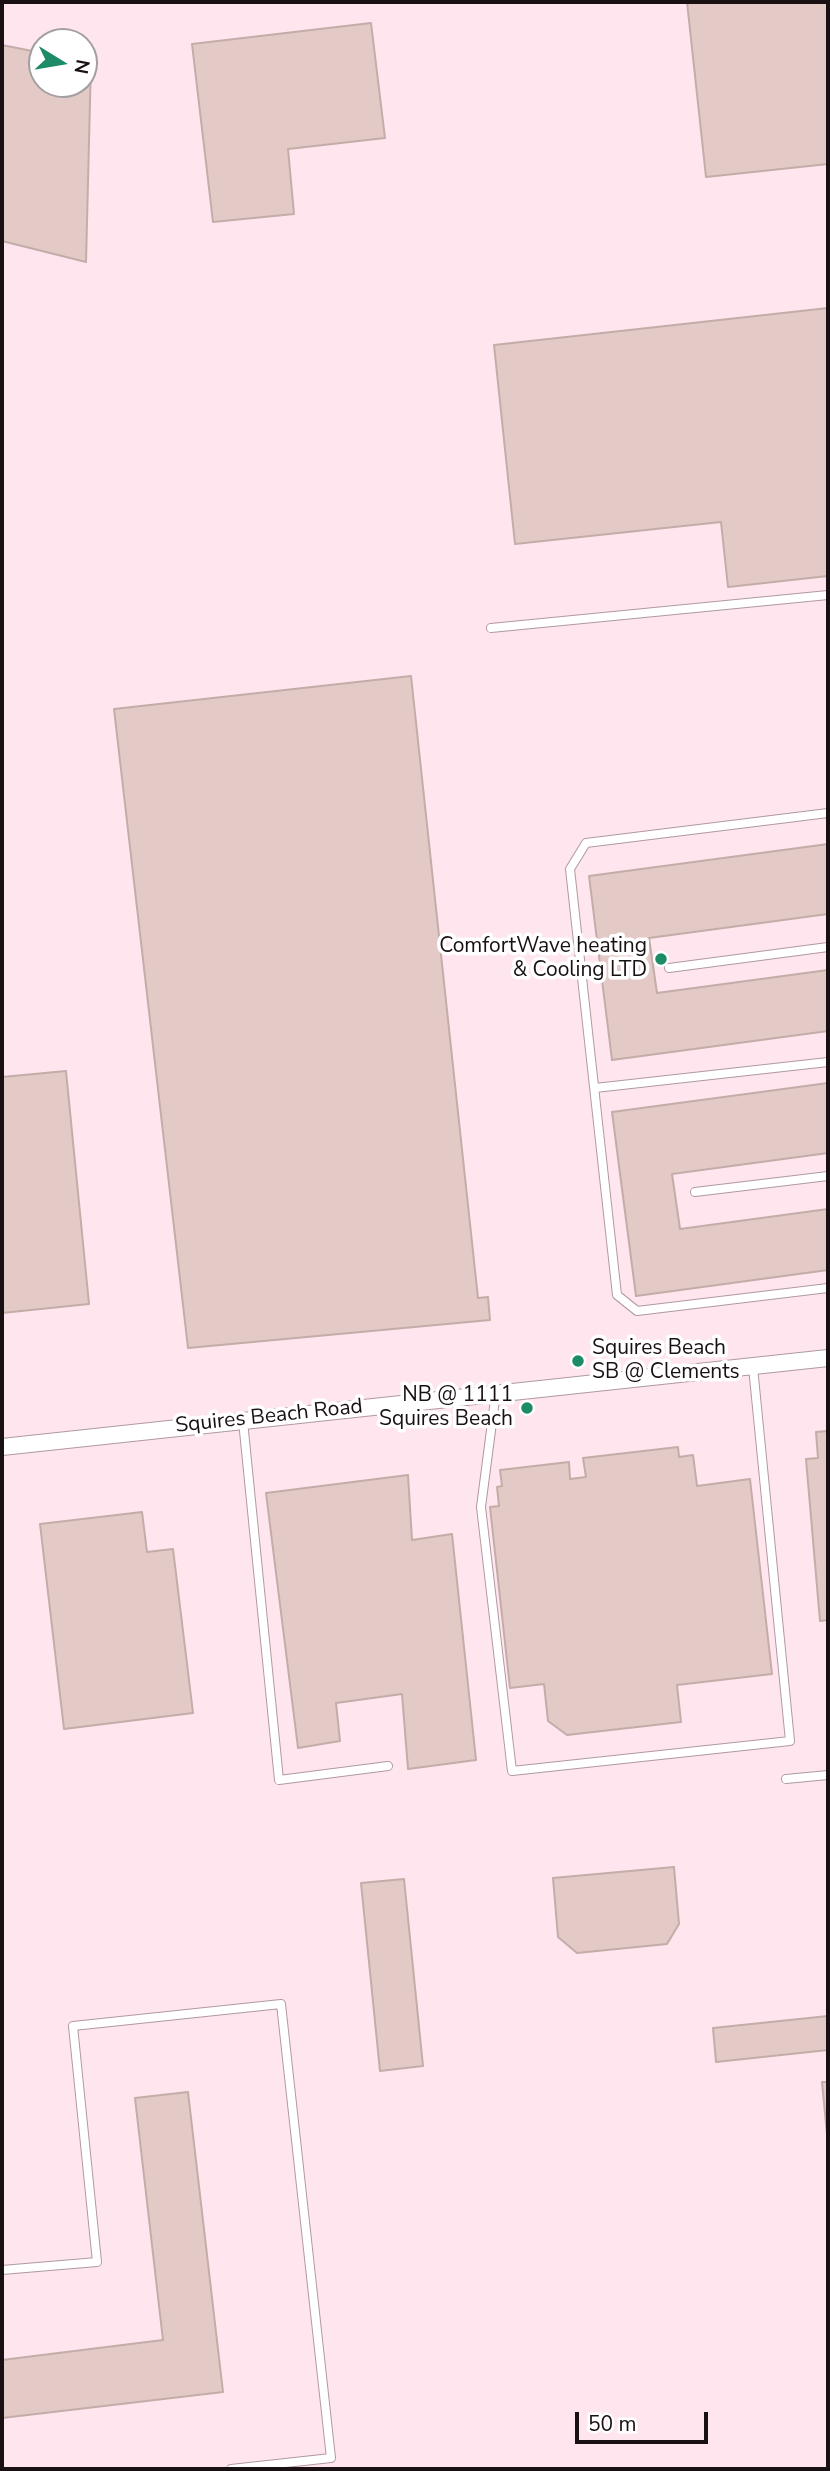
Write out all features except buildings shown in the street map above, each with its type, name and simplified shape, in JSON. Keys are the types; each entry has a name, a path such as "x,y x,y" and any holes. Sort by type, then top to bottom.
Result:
{"street":[{"name":"Squires Beach Road","path":"2,1447 828,1358"}],"lane":[{"path":"491,628 828,595"},
{"path":"828,813 586,843 570,869 617,1295 637,1311 828,1288"},
{"path":"669,968 828,947"},
{"path":"595,1088 828,1062"},
{"path":"695,1192 828,1176"},
{"path":"496,1392 481,1507 512,1771 790,1741 754,1367"},
{"path":"243,1421 279,1780 388,1766"},
{"path":"786,1779 828,1774"},
{"path":"2,2270 97,2262 73,2026 281,2004 331,2458 231,2469"}],"place":[{"name":"ComfortWave heating & Cooling LTD","path":"661,959"},
{"name":"Squires Beach SB @ Clements","path":"578,1361"},
{"name":"NB @ 1111 Squires Beach","path":"527,1408"}]}
